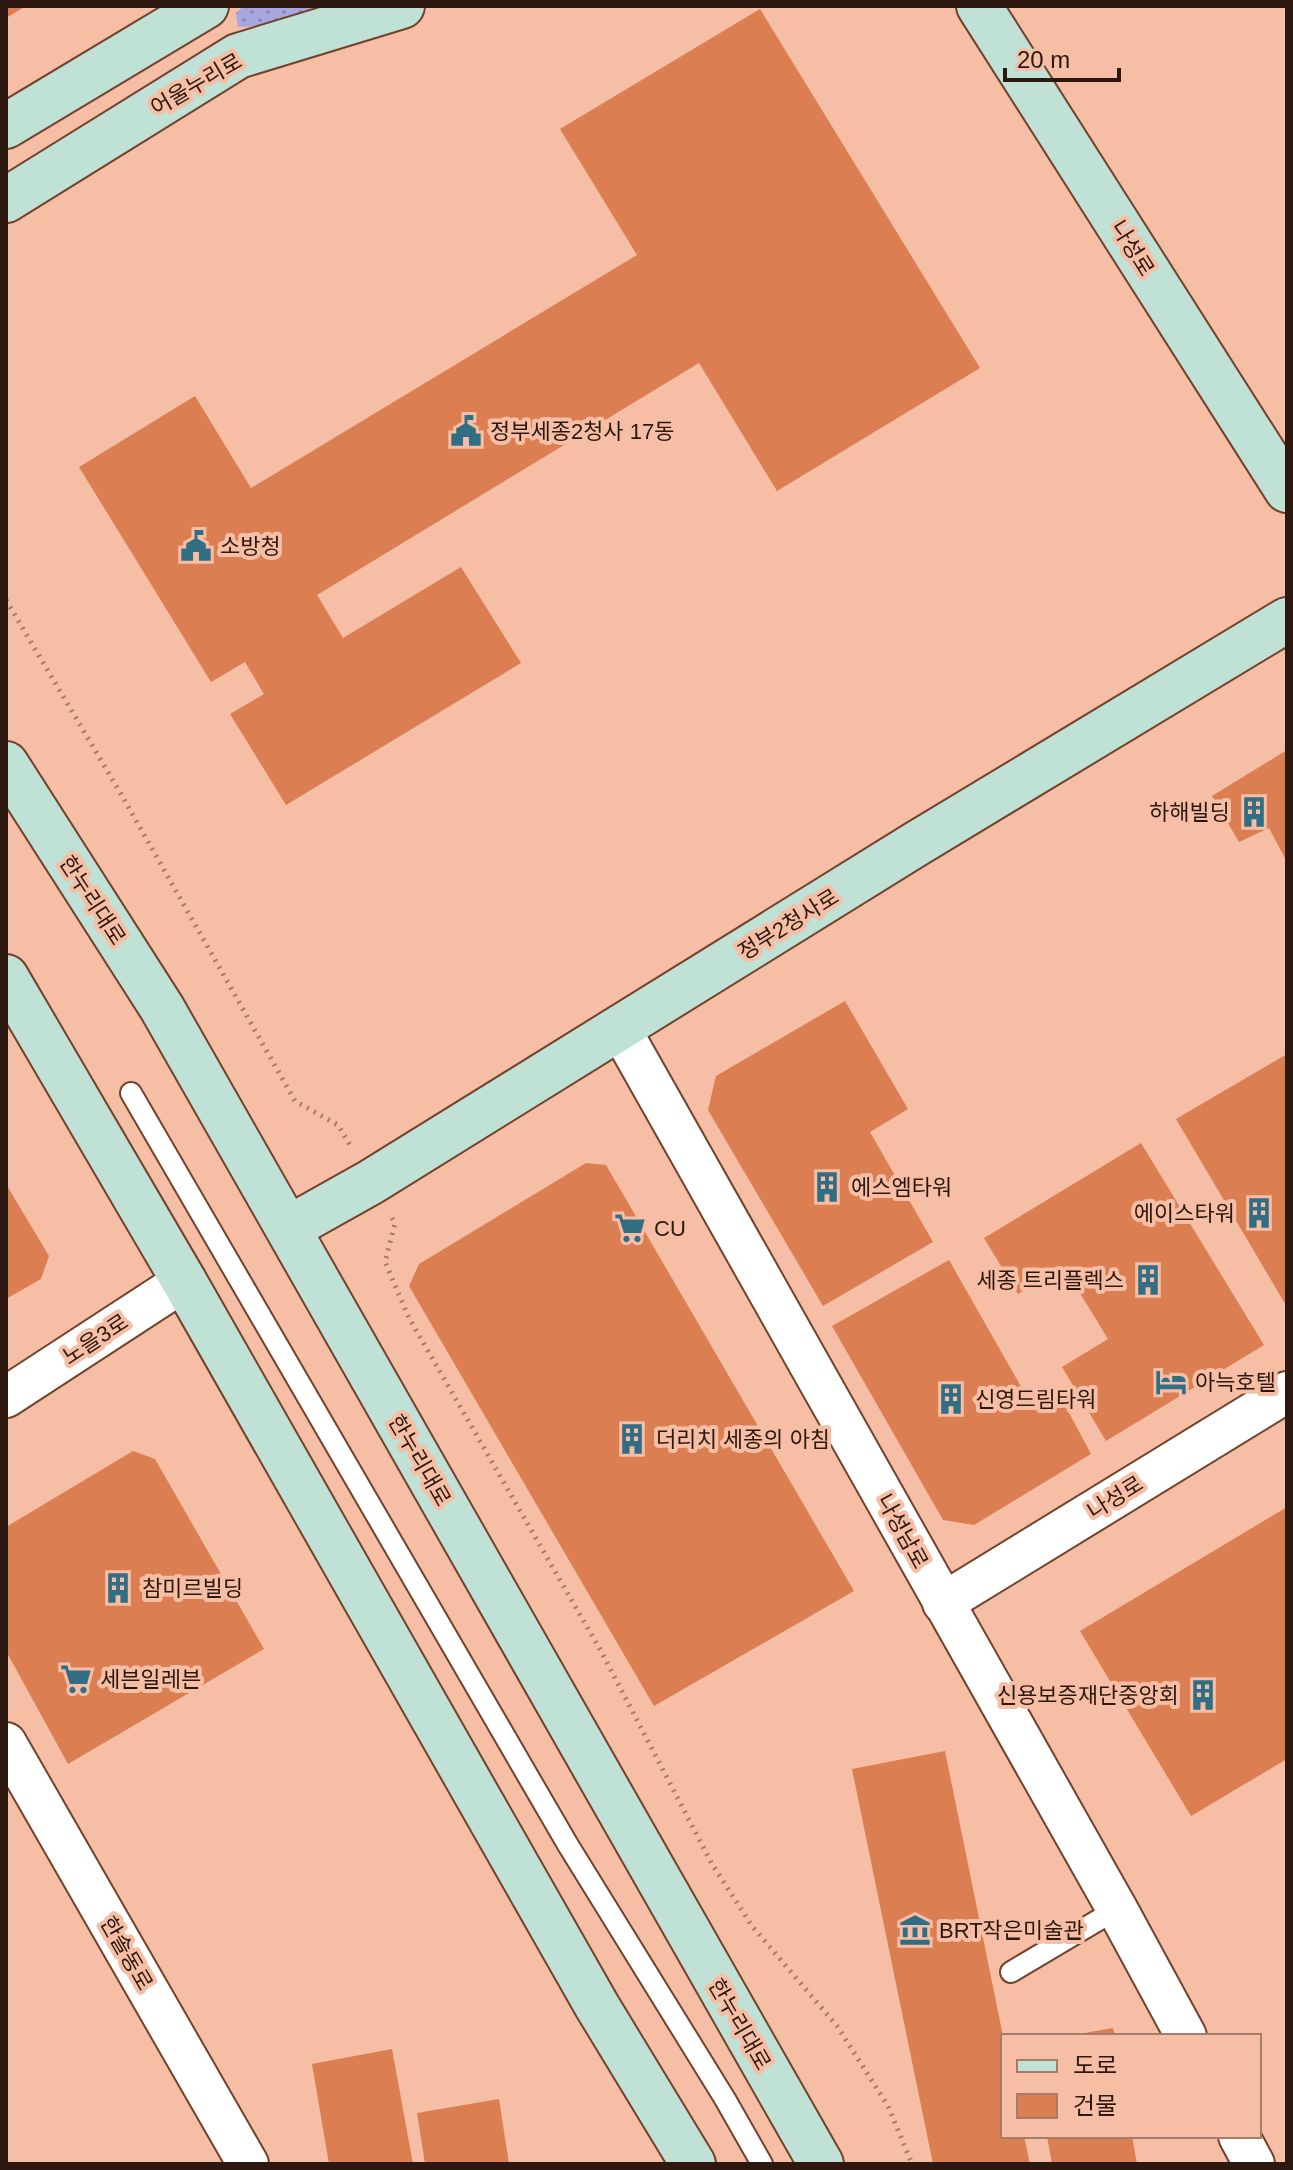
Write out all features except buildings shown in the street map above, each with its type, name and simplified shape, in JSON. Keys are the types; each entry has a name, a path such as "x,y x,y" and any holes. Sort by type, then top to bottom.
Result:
{"street":[{"path":"6,126 206,6"},
{"name":"어울누리로","path":"6,200 238,56 402,6"},
{"name":"나성로","path":"979,6 1287,490"},
{"name":"정부2청사로","path":"289,1228 371,1182 619,1027 1287,620"},
{"name":"한누리대로","path":"6,764 162,1008 821,2164"},
{"path":"6,977 184,1281 597,2006 693,2164"},
{"name":"나성남로","path":"619,1027 1185,2034"},
{"name":"노을3로","path":"6,1397 184,1281"},
{"name":"나성로","path":"943,1603 1287,1392"},
{"name":"한솔동로","path":"6,1743 248,2164"},
{"path":"1240,2138 1254,2164"}],"lane":[{"path":"131,1093 568,1845 762,2164"},
{"path":"1011,1972 1117,1909"}],"path":[{"path":"6,600 121,794 295,1101 338,1125"},
{"path":"395,1223 385,1262 409,1318 602,1653 712,1864 752,1926 837,2026 888,2106 912,2164"}],"shaded area":[{"path":"244,6 322,6 262,26 238,27 236,13"}],"place":[{"name":"정부세종2청사 17동","path":"466,431"},
{"name":"소방청","path":"196,546"},
{"name":"하해빌딩","path":"1254,812"},
{"name":"에스엠타워","path":"827,1187"},
{"name":"에이스타워","path":"1259,1213"},
{"name":"CU","path":"630,1228"},
{"name":"세종 트리플렉스","path":"1148,1280"},
{"name":"아늑호텔","path":"1171,1382"},
{"name":"신영드림타워","path":"951,1399"},
{"name":"더리치 세종의 아침","path":"632,1439"},
{"name":"참미르빌딩","path":"118,1588"},
{"name":"세븐일레븐","path":"76,1679"},
{"name":"신용보증재단중앙회","path":"1203,1695"},
{"name":"BRT작은미술관","path":"915,1930"}]}
